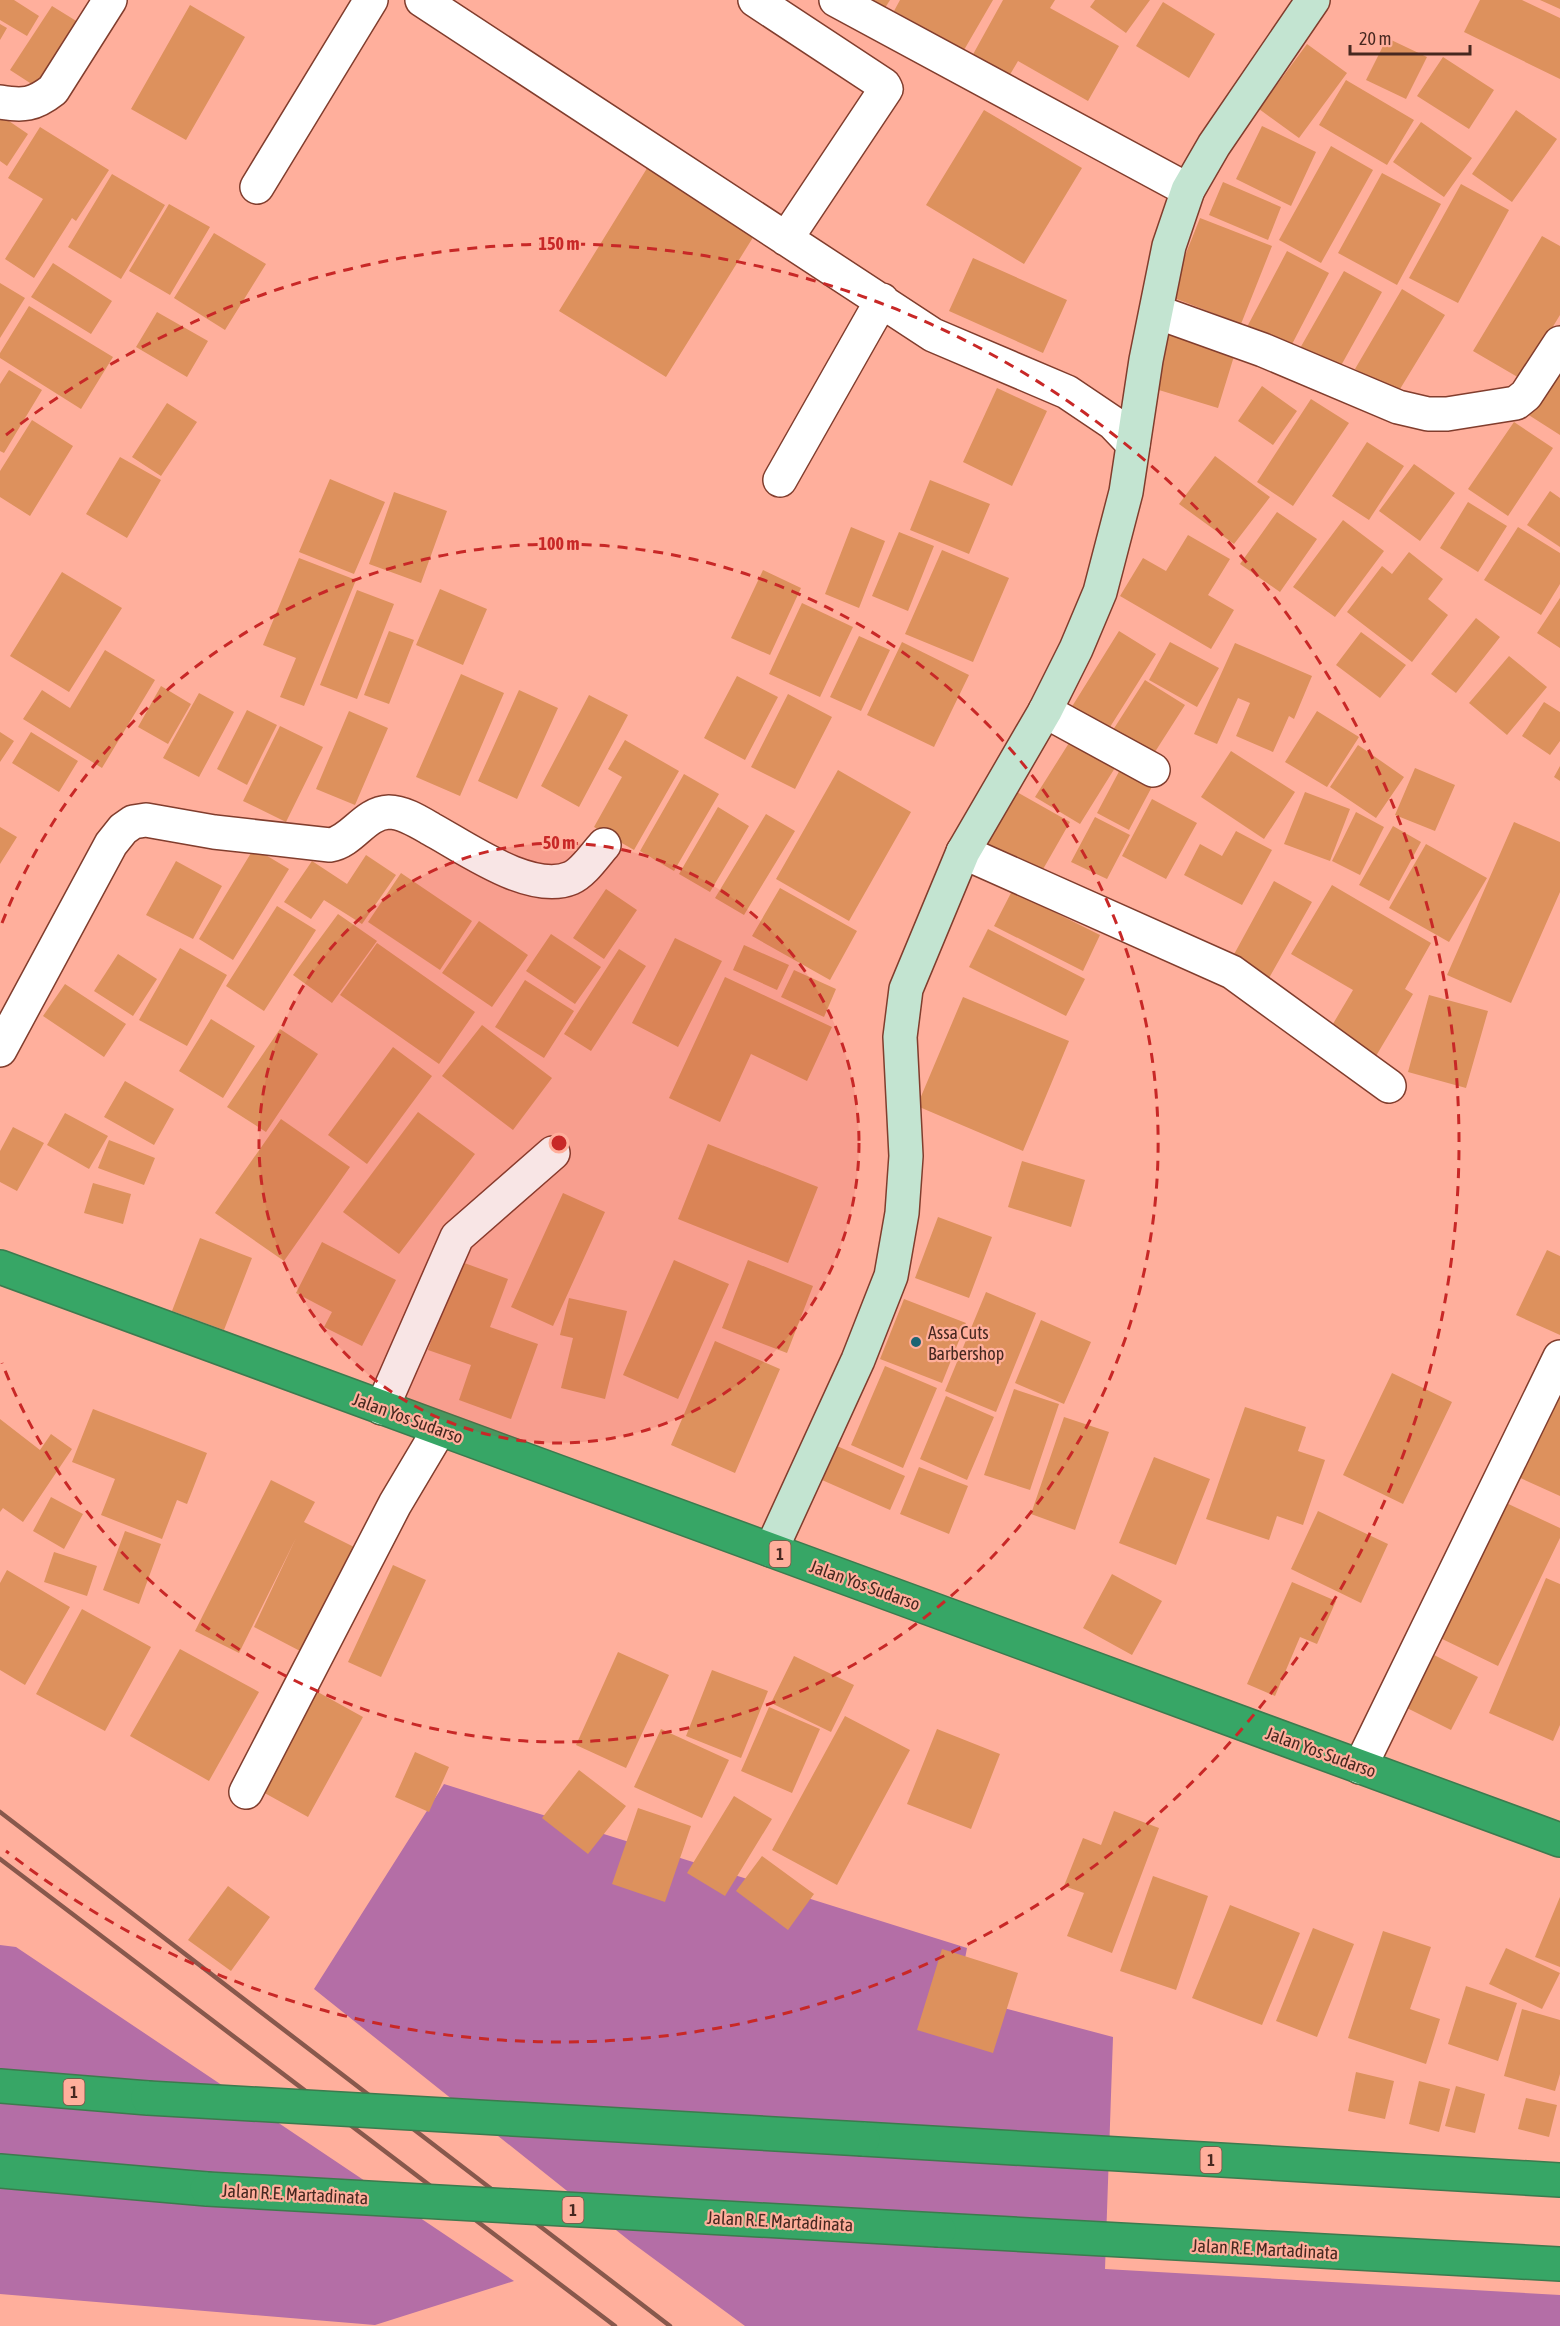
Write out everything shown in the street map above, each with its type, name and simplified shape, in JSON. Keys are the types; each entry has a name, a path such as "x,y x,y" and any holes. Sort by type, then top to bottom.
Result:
{"highway":[{"name":"Jalan Yos Sudarso","path":"0,1268 1560,1840"},
{"name":"1","path":"0,2086 148,2098 1560,2180"},
{"name":"Jalan R.E. Martadinata","path":"0,2171 207,2189 1560,2264"}],"street":[{"path":"0,102 24,106 40,100 52,90 110,0"},
{"path":"257,187 371,0"},
{"path":"422,0 933,335 1067,392 1113,423 1133,444"},
{"path":"755,0 884,85 886,89 786,238"},
{"path":"836,0 1188,190"},
{"path":"771,1550 858,1360 891,1276 902,1213 906,1156 900,1037 906,989 963,852 1045,711 1076,649 1100,592 1126,492 1146,360 1169,246 1188,190 1214,145 1312,0"},
{"path":"780,480 882,300"},
{"path":"1157,312 1263,350 1398,407 1428,414 1447,414 1516,403 1526,395 1560,344"},
{"path":"1045,711 1153,770"},
{"path":"0,1050 111,844 123,829 133,822 146,820 214,832 330,845 341,843 368,819 388,812 412,818 507,870 532,879 555,882 573,877 604,845"},
{"path":"963,852 1232,972 1389,1086"},
{"path":"382,1408 457,1237 553,1153"},
{"path":"1360,1767 1560,1357"},
{"path":"246,1792 395,1504 439,1430"}],"shaded area":[{"path":"444,1784 967,1948 958,1996 1113,2037 1105,2269 1560,2295 1560,2326 745,2326 631,2242 314,1989"},
{"path":"0,1945 16,1947 514,2281 375,2325 0,2294"}],"building":[{"path":"0,0 14,0 39,16 27,36 0,20"},
{"path":"872,0 890,0 885,8"},
{"path":"900,0 993,0 964,50 894,11"},
{"path":"1003,0 1055,0 1050,8 1119,46 1088,101 1018,61 1008,78 971,58"},
{"path":"1095,0 1150,0 1126,33 1090,7"},
{"path":"1480,0 1522,0 1560,18 1560,79 1464,32"},
{"path":"1540,0 1560,0 1560,9"},
{"path":"1163,2 1215,34 1189,78 1136,46"},
{"path":"190,5 245,37 186,140 131,109"},
{"path":"52,6 86,27 44,92 10,70"},
{"path":"0,24 7,28 0,40"},
{"path":"1387,38 1427,57 1406,99 1366,80"},
{"path":"1307,44 1347,73 1299,138 1259,109"},
{"path":"1443,57 1494,90 1469,129 1417,96"},
{"path":"1346,80 1414,120 1387,165 1319,125"},
{"path":"984,110 1082,168 1024,264 926,205"},
{"path":"1516,110 1557,139 1512,202 1472,174"},
{"path":"0,115 28,134 7,166 0,161"},
{"path":"1421,122 1472,158 1444,197 1393,162"},
{"path":"1262,126 1316,152 1291,206 1236,179"},
{"path":"40,127 109,170 76,221 72,218 34,278 5,259 43,199 8,178"},
{"path":"1331,146 1373,170 1321,263 1279,240"},
{"path":"649,165 757,231 666,377 559,311"},
{"path":"1382,173 1441,204 1397,285 1338,253"},
{"path":"112,174 165,205 121,279 68,247"},
{"path":"1223,182 1281,207 1268,240 1209,215"},
{"path":"1461,184 1509,210 1458,303 1409,278"},
{"path":"169,204 210,227 170,295 129,271"},
{"path":"1200,218 1272,246 1241,324 1169,296"},
{"path":"214,233 266,264 225,330 174,298"},
{"path":"1542,236 1560,246 1560,315 1521,379 1473,351"},
{"path":"1287,251 1329,273 1289,350 1247,327"},
{"path":"973,258 1067,300 1043,353 949,311"},
{"path":"53,263 112,301 91,334 31,297"},
{"path":"1344,271 1382,292 1338,371 1299,350"},
{"path":"0,283 25,298 0,338"},
{"path":"1402,289 1445,315 1397,394 1355,369"},
{"path":"29,306 113,357 81,409 0,358 0,353"},
{"path":"157,312 208,341 187,377 136,347"},
{"path":"1165,333 1235,353 1218,408 1149,387"},
{"path":"1560,352 1560,435 1521,410"},
{"path":"9,370 42,390 4,453 0,451 0,384"},
{"path":"1262,386 1297,411 1273,445 1238,421"},
{"path":"997,388 1047,411 1012,486 963,462"},
{"path":"1311,399 1349,423 1293,506 1257,482"},
{"path":"167,403 197,422 161,476 132,457"},
{"path":"32,420 73,446 30,516 0,497 0,471"},
{"path":"1514,422 1553,448 1508,516 1468,489"},
{"path":"1367,442 1404,466 1369,520 1332,496"},
{"path":"1215,456 1270,497 1234,544 1179,504"},
{"path":"120,457 161,480 127,538 86,514"},
{"path":"1414,464 1455,493 1420,541 1379,511"},
{"path":"330,479 385,502 354,574 299,552"},
{"path":"930,480 990,504 969,554 910,530"},
{"path":"1550,491 1560,498 1560,547 1527,525"},
{"path":"394,492 447,511 421,583 369,564"},
{"path":"1468,502 1507,526 1478,572 1440,548"},
{"path":"1277,512 1317,539 1280,592 1240,564"},
{"path":"1343,520 1384,551 1335,617 1293,587"},
{"path":"851,527 885,541 859,608 825,594"},
{"path":"1518,527 1560,553 1560,584 1541,615 1484,580"},
{"path":"899,532 934,546 908,611 872,596"},
{"path":"1188,535 1230,559 1208,595 1234,610 1211,649 1120,596 1143,558 1166,571"},
{"path":"942,550 1009,578 973,662 905,634"},
{"path":"1409,552 1443,579 1428,599 1448,615 1412,662 1347,612 1382,566 1392,574"},
{"path":"299,558 356,580 304,706 280,697 296,658 263,645"},
{"path":"763,570 801,588 770,655 731,638"},
{"path":"62,572 122,608 69,692 10,656"},
{"path":"440,589 487,609 463,665 416,645"},
{"path":"357,590 394,604 357,699 320,685"},
{"path":"1560,598 1560,648 1537,633"},
{"path":"802,603 853,627 820,697 769,674"},
{"path":"1476,618 1500,637 1456,693 1431,674"},
{"path":"389,631 414,640 389,704 364,695"},
{"path":"1119,631 1156,654 1105,735 1068,713"},
{"path":"1361,632 1406,665 1380,698 1336,665"},
{"path":"859,636 890,650 861,711 830,697"},
{"path":"902,642 969,675 934,747 867,715"},
{"path":"1170,642 1219,668 1197,707 1149,680"},
{"path":"1235,643 1312,676 1294,719 1289,716 1273,752 1236,736 1250,703 1238,698 1217,744 1194,734"},
{"path":"105,650 155,680 102,768 23,719 42,690 70,708"},
{"path":"1509,656 1547,687 1507,735 1469,703"},
{"path":"461,674 504,693 460,796 416,777"},
{"path":"737,676 778,697 745,760 704,738"},
{"path":"1145,680 1185,705 1153,755 1113,730"},
{"path":"161,686 191,704 168,744 138,727"},
{"path":"519,690 558,708 517,799 478,781"},
{"path":"199,693 234,712 199,777 163,758"},
{"path":"788,694 832,717 795,789 751,767"},
{"path":"589,695 628,715 579,807 541,786"},
{"path":"1544,702 1560,712 1560,741 1550,755 1522,736"},
{"path":"247,710 277,725 247,785 217,769"},
{"path":"349,711 388,728 355,805 316,789"},
{"path":"1317,711 1359,737 1327,787 1285,762"},
{"path":"280,726 323,747 286,822 243,801"},
{"path":"0,732 14,741 0,762"},
{"path":"31,732 78,761 59,792 12,763"},
{"path":"1074,735 1118,763 1080,824 1035,797"},
{"path":"625,740 679,771 634,850 594,827 622,777 608,769"},
{"path":"1358,745 1404,777 1376,818 1330,787"},
{"path":"1231,751 1295,792 1264,839 1201,797"},
{"path":"1123,764 1155,781 1129,830 1097,813"},
{"path":"1560,766 1560,781 1554,777"},
{"path":"1415,768 1455,785 1435,831 1395,815"},
{"path":"838,770 911,812 849,921 776,879"},
{"path":"684,774 719,794 674,871 640,851"},
{"path":"1015,791 1070,822 1038,878 983,847"},
{"path":"1305,792 1350,809 1330,861 1284,844"},
{"path":"1152,799 1197,823 1166,879 1122,856"},
{"path":"718,807 749,826 710,892 679,874"},
{"path":"1356,812 1384,827 1360,875 1332,861"},
{"path":"766,814 795,831 744,915 715,898"},
{"path":"1095,817 1130,835 1107,879 1071,862"},
{"path":"1514,822 1560,842 1560,892 1511,1003 1447,975"},
{"path":"1393,826 1421,842 1389,901 1359,885"},
{"path":"0,827 17,837 0,864"},
{"path":"1236,831 1272,850 1242,905 1184,875 1200,844 1222,856"},
{"path":"1426,844 1487,878 1449,942 1389,908"},
{"path":"254,848 289,869 233,960 199,939"},
{"path":"366,855 396,875 362,924 324,900 311,919 284,902 312,861 347,884"},
{"path":"176,861 222,886 193,939 146,915"},
{"path":"401,873 472,921 440,970 368,922"},
{"path":"1274,881 1312,902 1269,978 1232,958"},
{"path":"1332,885 1431,943 1405,989 1413,994 1373,1061 1327,1034 1353,990 1291,954"},
{"path":"780,888 857,931 830,980 752,936"},
{"path":"606,889 637,910 604,959 573,938"},
{"path":"1012,891 1100,935 1083,971 994,926"},
{"path":"277,906 316,930 264,1011 226,986"},
{"path":"338,914 377,941 332,1003 293,975"},
{"path":"479,921 528,955 492,1007 442,973"},
{"path":"988,929 1085,979 1066,1016 969,967"},
{"path":"551,934 601,967 575,1004 526,971"},
{"path":"675,938 722,961 678,1047 632,1023"},
{"path":"377,943 475,1012 439,1064 340,995"},
{"path":"744,945 789,965 777,990 733,970"},
{"path":"180,948 227,975 187,1046 139,1020"},
{"path":"619,949 646,966 591,1051 564,1034"},
{"path":"118,954 157,979 133,1016 94,991"},
{"path":"794,970 836,989 824,1017 781,997"},
{"path":"725,977 832,1027 807,1081 751,1054 720,1122 669,1098"},
{"path":"525,980 574,1011 544,1058 495,1027"},
{"path":"65,984 126,1024 104,1057 43,1016"},
{"path":"1429,995 1488,1011 1466,1088 1408,1072"},
{"path":"963,997 1069,1041 1023,1151 917,1106"},
{"path":"211,1019 255,1046 223,1098 179,1071"},
{"path":"482,1025 552,1078 513,1130 442,1076"},
{"path":"280,1029 318,1054 266,1132 227,1107"},
{"path":"393,1047 432,1076 367,1164 328,1135"},
{"path":"125,1081 174,1109 154,1145 104,1117"},
{"path":"418,1112 475,1154 399,1254 343,1212"},
{"path":"65,1113 108,1136 89,1169 47,1145"},
{"path":"281,1119 350,1167 284,1261 215,1213"},
{"path":"13,1127 44,1143 17,1191 0,1182 0,1151"},
{"path":"109,1140 155,1158 144,1185 98,1168"},
{"path":"708,1144 818,1187 788,1263 678,1219"},
{"path":"1022,1161 1085,1180 1071,1227 1008,1207"},
{"path":"93,1183 131,1194 123,1224 84,1213"},
{"path":"563,1193 605,1212 553,1326 511,1307"},
{"path":"938,1217 992,1237 969,1298 915,1278"},
{"path":"200,1238 252,1258 224,1330 172,1311"},
{"path":"322,1242 396,1280 362,1346 324,1327 332,1312 296,1293"},
{"path":"1547,1250 1560,1256 1560,1335 1516,1315"},
{"path":"674,1260 729,1284 678,1399 623,1375"},
{"path":"748,1260 813,1286 787,1353 722,1328"},
{"path":"459,1261 508,1279 490,1327 538,1344 511,1419 459,1400 471,1365 428,1350"},
{"path":"986,1292 1036,1313 996,1412 945,1391"},
{"path":"569,1298 627,1311 605,1399 561,1388 573,1338 560,1335"},
{"path":"904,1299 966,1323 942,1383 880,1359"},
{"path":"1041,1320 1091,1342 1064,1404 1015,1383"},
{"path":"715,1341 780,1369 735,1473 671,1445"},
{"path":"885,1366 937,1388 903,1468 851,1445"},
{"path":"1392,1373 1452,1402 1403,1504 1343,1475"},
{"path":"1014,1389 1059,1404 1030,1490 984,1475"},
{"path":"1560,1389 1560,1496 1518,1477"},
{"path":"946,1396 994,1417 967,1480 920,1459"},
{"path":"1245,1407 1306,1427 1298,1451 1325,1460 1303,1525 1277,1516 1269,1540 1206,1519"},
{"path":"93,1409 207,1453 187,1504 177,1500 162,1539 101,1515 115,1479 72,1462"},
{"path":"1064,1417 1109,1432 1075,1530 1031,1514"},
{"path":"0,1419 40,1450 51,1434 72,1449 23,1522 3,1508 0,1512"},
{"path":"837,1446 905,1476 890,1510 822,1480"},
{"path":"1154,1457 1210,1479 1176,1565 1119,1543"},
{"path":"919,1467 968,1486 949,1534 900,1514"},
{"path":"271,1480 315,1502 304,1522 354,1547 302,1652 254,1627 296,1538 239,1653 195,1631"},
{"path":"51,1497 83,1514 64,1549 33,1531"},
{"path":"1502,1501 1560,1528 1560,1538 1498,1666 1436,1636"},
{"path":"1318,1511 1388,1544 1361,1603 1291,1569"},
{"path":"125,1531 161,1544 139,1604 103,1590"},
{"path":"54,1552 97,1566 87,1596 44,1582"},
{"path":"393,1565 426,1580 381,1677 348,1662"},
{"path":"7,1570 70,1607 25,1685 0,1670 0,1583"},
{"path":"1112,1574 1162,1601 1132,1655 1083,1628"},
{"path":"1546,1578 1560,1584 1560,1725 1553,1741 1489,1713"},
{"path":"1292,1582 1336,1601 1317,1644 1300,1637 1275,1696 1247,1684"},
{"path":"82,1609 151,1647 105,1731 36,1694"},
{"path":"180,1649 259,1692 209,1781 130,1736"},
{"path":"618,1652 669,1675 626,1768 576,1745"},
{"path":"1434,1655 1478,1677 1451,1730 1407,1708"},
{"path":"794,1656 854,1685 831,1732 771,1703"},
{"path":"712,1670 768,1691 741,1758 686,1736"},
{"path":"316,1691 363,1717 308,1817 261,1791"},
{"path":"769,1707 820,1729 792,1793 741,1771"},
{"path":"845,1716 910,1750 837,1885 772,1850"},
{"path":"661,1729 729,1760 702,1818 634,1787"},
{"path":"937,1729 1000,1754 971,1829 907,1804"},
{"path":"415,1752 449,1767 429,1812 395,1797"},
{"path":"579,1770 626,1806 588,1854 542,1818"},
{"path":"734,1796 772,1819 725,1896 687,1873"},
{"path":"638,1808 691,1826 665,1902 612,1884"},
{"path":"1114,1811 1159,1828 1112,1953 1067,1936 1084,1893 1064,1886 1083,1838 1101,1845"},
{"path":"762,1856 814,1894 788,1930 736,1891"},
{"path":"1153,1876 1208,1896 1176,1990 1120,1971"},
{"path":"228,1886 270,1917 231,1971 188,1940"},
{"path":"1560,1897 1560,1967 1535,1957"},
{"path":"1230,1905 1300,1933 1262,2025 1192,1998"},
{"path":"1313,1928 1354,1944 1317,2037 1276,2021"},
{"path":"1383,1931 1431,1947 1410,2009 1440,2019 1426,2064 1348,2038"},
{"path":"1506,1948 1560,1973 1542,2009 1489,1984"},
{"path":"942,1949 1018,1973 993,2053 917,2030"},
{"path":"1466,1986 1517,2003 1498,2061 1448,2044"},
{"path":"1522,2009 1560,2020 1560,2074 1555,2091 1504,2076"},
{"path":"1356,2072 1394,2081 1385,2119 1348,2111"},
{"path":"1419,2081 1450,2089 1439,2132 1409,2124"},
{"path":"1456,2086 1485,2094 1475,2133 1445,2126"},
{"path":"1526,2098 1557,2105 1549,2137 1518,2129"}],"railway":[{"path":"0,1812 670,2326"},
{"path":"0,1859 615,2326"}],"place":[{"name":"Assa Cuts Barbershop","path":"916,1342"}]}
